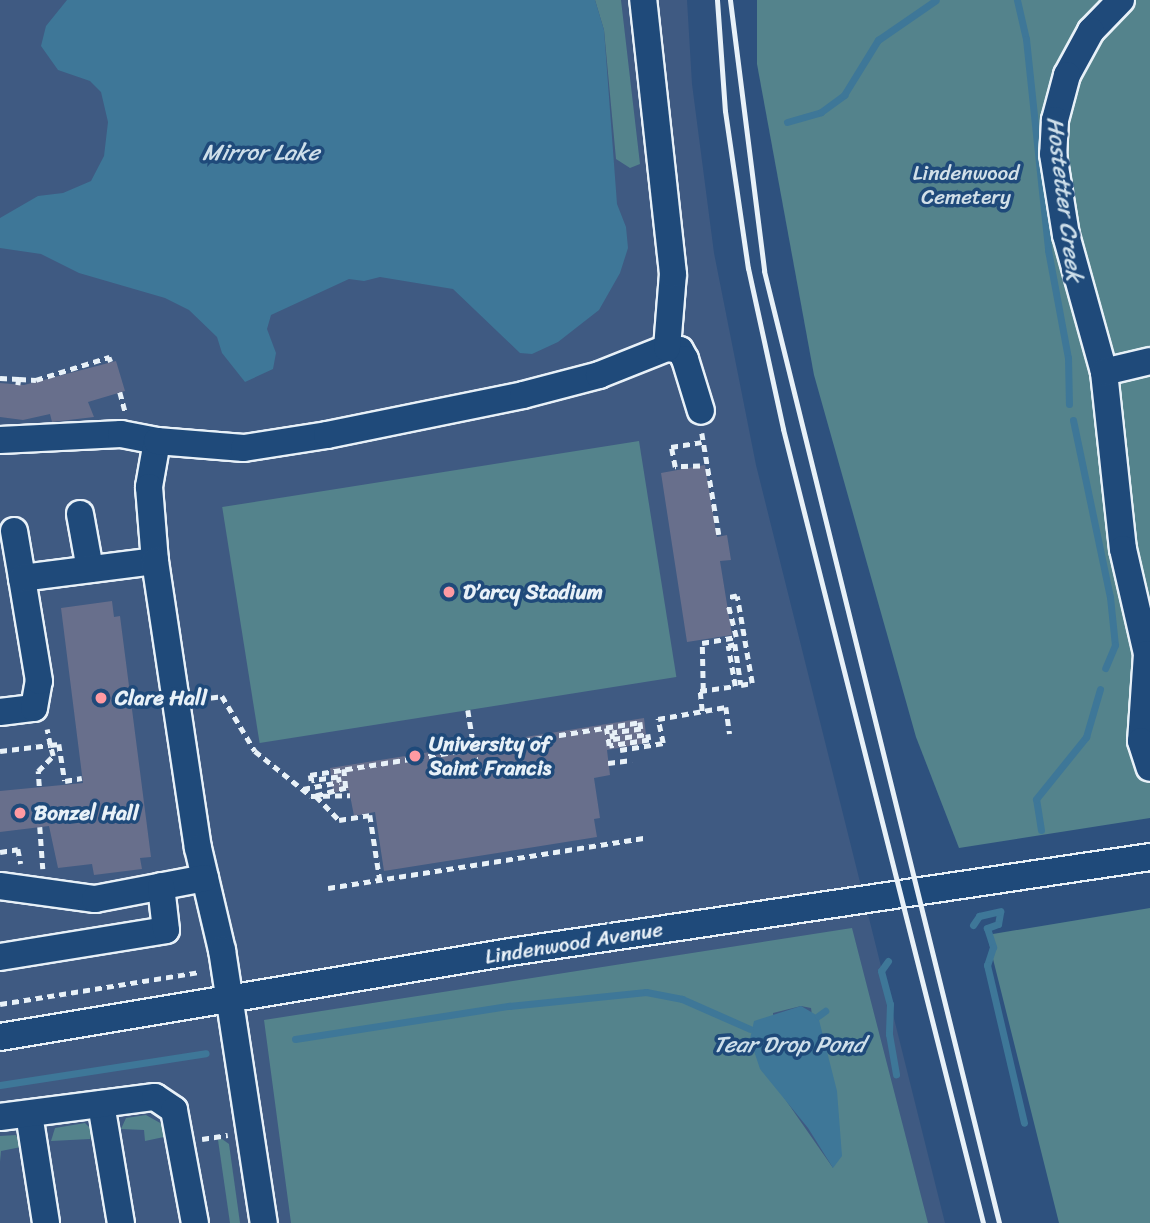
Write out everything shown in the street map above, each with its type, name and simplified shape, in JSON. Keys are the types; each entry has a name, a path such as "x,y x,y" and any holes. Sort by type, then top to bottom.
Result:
{"street":[{"path":"643,0 673,274 667,348"},
{"path":"1121,0 1091,32 1067,75 1055,120 1053,154 1066,235 1104,372 1123,549 1147,654 1141,741 1150,768"},
{"path":"0,440 121,434 157,441 244,448 327,435 523,395 598,375 667,348 680,350 685,359 701,411"},
{"path":"1104,372 1150,361"},
{"path":"157,441 149,487 155,561 205,878 229,997 264,1223"},
{"path":"80,514 90,569"},
{"path":"0,712 34,708 39,681 14,531"},
{"path":"23,578 155,561"},
{"name":"Lindenwood Avenue","path":"0,1037 229,997 1150,857"},
{"path":"0,886 95,899 205,878"},
{"path":"0,957 166,930 161,886"},
{"path":"0,1118 155,1097 174,1110 195,1223"},
{"path":"102,1104 121,1223"},
{"path":"29,1114 46,1223"}],"path":[{"path":"0,378 18,382 36,380 109,357 111,362"},
{"path":"700,466 675,467 671,447 702,442 719,535"},
{"path":"703,690 735,686 728,646 734,644 741,685 751,683 737,596 727,598"},
{"path":"702,711 702,643 736,637 728,606"},
{"path":"198,699 222,696 255,751 316,796 339,820 370,815 380,880"},
{"path":"606,728 609,746 663,743 659,719 726,707 730,734"},
{"path":"468,710 477,766"},
{"path":"303,789 339,782 338,777 311,781 310,775 640,722 641,729 612,733 613,739 648,734 649,740 620,747"},
{"path":"39,786 38,771 53,756 47,725"},
{"path":"0,751 60,744 65,781 82,778"},
{"path":"620,747 621,761"},
{"path":"608,763 632,760"},
{"path":"316,796 346,788 344,769"},
{"path":"316,796 350,795"},
{"path":"40,827 43,870"},
{"path":"328,888 645,838"},
{"path":"0,1004 205,971 206,977"}],"shaded area":[{"name":"University of Saint Francis","path":"0,0 687,0 692,84 714,253 756,465 945,1223 0,1223"}],"green space":[{"path":"595,0 621,0 640,164 630,168 616,159 604,30"},
{"name":"Lindenwood Cemetery","path":"757,0 1150,0 1150,818 959,848 916,737 814,375 757,64"},
{"name":"D’arcy Stadium","path":"639,441 676,677 260,743 222,507"},
{"path":"1150,908 1150,1223 1059,1223 987,935"},
{"path":"852,928 928,1223 291,1223 264,1020","holes":["801,1006 811,1008 833,1168 778,1089 773,1013"]},
{"path":"146,1115 162,1124 164,1137 145,1141 144,1130 121,1129 126,1118"},
{"path":"85,1123 93,1131 90,1139 51,1141 55,1128"},
{"path":"16,1135 21,1147 1,1151 0,1162 0,1136"},
{"path":"222,1139 229,1144 240,1223 230,1223 218,1140"}],"water":[{"name":"Mirror Lake","path":"67,0 595,0 604,30 617,204 626,227 628,248 620,273 599,310 558,342 532,354 520,353 453,289 380,277 364,281 349,279 271,315 267,329 276,353 273,369 245,382 222,353 217,337 189,310 165,298 79,273 41,254 0,248 0,218 38,196 63,193 91,181 104,156 108,122 101,92 90,81 58,70 41,46 46,26"},
{"name":"Tear Drop Pond","path":"801,1006 818,1016 837,1091 842,1156 833,1168 808,1128 760,1069 750,1039 754,1021"}],"building":[{"path":"116,361 125,391 88,402 94,417 52,422 50,414 23,420 0,417 0,383 24,385"},
{"path":"705,465 717,537 727,535 731,560 720,561 732,635 687,642 661,473"},
{"name":"Clare Hall","path":"112,601 114,617 120,616 151,857 140,858 142,869 94,875 92,864 58,868 49,826 0,832 0,791 83,783 61,608"},
{"path":"644,718 647,743 607,750 610,775 594,778 600,818 594,819 597,837 384,871 375,812 354,816 349,790 333,793 330,768"}],"waterway":[{"path":"787,122 821,112 844,95 878,40 936,0"},
{"name":"Hostetter Creek","path":"1017,0 1026,39 1048,250 1068,358 1069,404"},
{"name":"Hostetter Creek","path":"1073,420 1110,597 1115,645 1105,668"},
{"name":"Hostetter Creek","path":"1041,830 1036,799 1086,737 1100,689"},
{"name":"Hostetter Creek","path":"973,925 979,916 1000,911"},
{"path":"1000,913 998,924 987,928 993,947 987,965 1024,1123"},
{"name":"Hostetter Creek","path":"888,961 881,971 890,1004 889,1034 896,1074"},
{"path":"295,1039 509,1006 646,992 682,999 750,1029"},
{"path":"818,1016 825,1011"},
{"path":"0,1085 206,1053"}],"railway":[{"path":"717,0 725,111 748,268 783,429 983,1223"},
{"path":"730,0 764,271 999,1223"}],"place":[{"name":"D’arcy Stadium","path":"449,592"},
{"name":"Clare Hall","path":"101,698"},
{"name":"University of Saint Francis","path":"415,756"},
{"name":"Bonzel Hall","path":"20,813"}]}
